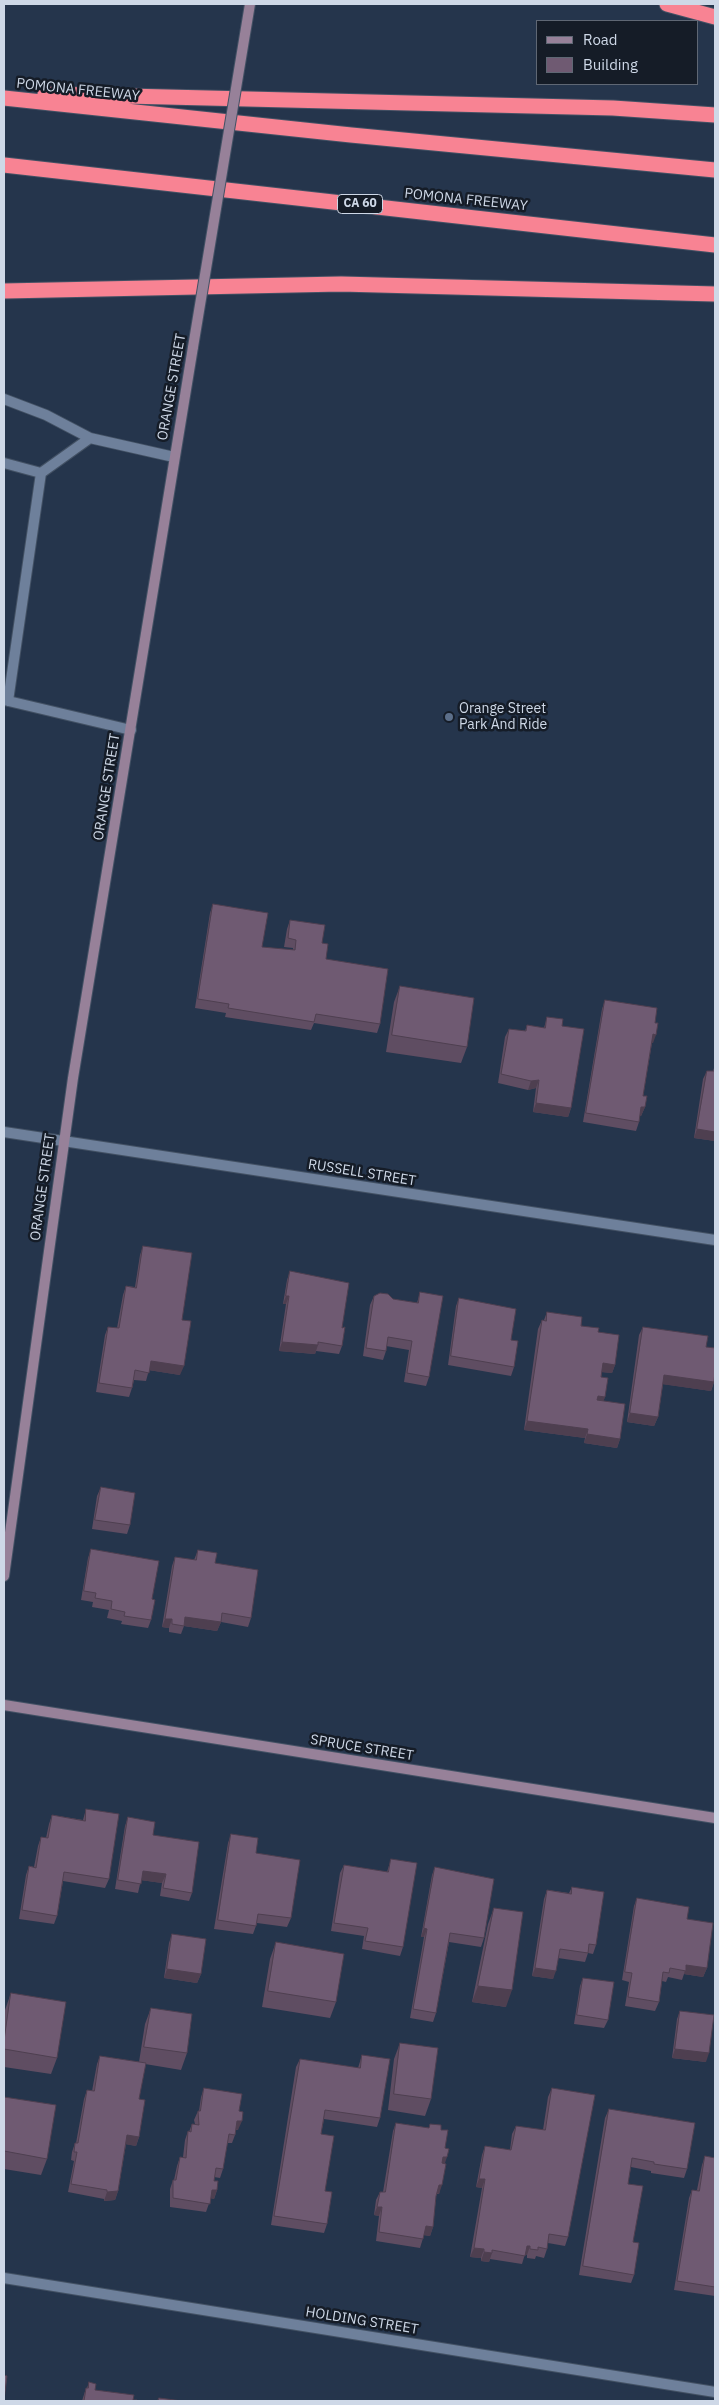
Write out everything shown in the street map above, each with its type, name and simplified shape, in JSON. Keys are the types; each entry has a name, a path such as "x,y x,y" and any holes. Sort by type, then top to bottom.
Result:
{"highway":[{"path":"667,4 715,17"},
{"path":"4,93 613,108 715,114"},
{"name":"POMONA FREEWAY","path":"4,98 361,136 715,170"},
{"name":"POMONA FREEWAY","path":"4,165 715,245"},
{"path":"4,291 341,284 715,294"}],"street":[{"name":"ORANGE STREET","path":"4,1576 64,1142 174,457 194,348 250,4"},
{"path":"4,399 46,415 90,438 174,457"},
{"path":"90,438 41,473 6,701 131,730"},
{"path":"4,463 41,473"},
{"name":"RUSSELL STREET","path":"4,1132 715,1240"},
{"name":"SPRUCE STREET","path":"4,1705 715,1818"},
{"name":"HOLDING STREET","path":"4,2278 715,2392"}],"building":[{"path":"213,904 268,913 262,947 295,950 296,940 288,938 290,920 325,925 322,943 328,944 326,959 388,969 380,1024 316,1014 314,1022 228,1008 229,1004 198,999"},
{"path":"400,986 474,998 467,1047 392,1035"},
{"path":"605,1000 657,1008 655,1023 658,1023 656,1035 653,1034 643,1096 647,1096 645,1107 641,1107 639,1122 586,1113"},
{"path":"547,1017 563,1019 562,1026 584,1029 571,1108 536,1103 539,1080 531,1081 501,1074 509,1029 526,1031 527,1025 545,1028"},
{"path":"707,1071 715,1071 715,1132 697,1129"},
{"path":"143,1246 192,1253 182,1320 191,1321 184,1366 151,1361 149,1373 135,1370 132,1388 99,1383 108,1327 119,1328 126,1286 136,1288"},
{"path":"290,1271 349,1283 342,1328 345,1327 342,1346 318,1342 318,1345 282,1342 289,1296 286,1296"},
{"path":"420,1292 443,1296 429,1377 407,1373 412,1341 388,1337 386,1351 366,1348 374,1296 380,1293 388,1294 393,1299 418,1303"},
{"path":"459,1298 516,1309 511,1340 518,1341 514,1367 451,1356"},
{"path":"547,1312 582,1317 581,1326 599,1328 598,1332 619,1335 615,1365 603,1363 601,1377 608,1378 605,1397 598,1396 597,1400 625,1404 620,1439 587,1434 588,1429 527,1421 542,1320 546,1321"},
{"path":"643,1327 708,1336 706,1347 715,1348 714,1382 664,1375 658,1417 630,1413"},
{"path":"101,1487 135,1493 130,1525 95,1520"},
{"path":"91,1549 159,1561 152,1599 155,1600 151,1620 124,1616 125,1612 111,1609 112,1601 95,1598 96,1593 84,1591"},
{"path":"198,1550 217,1553 215,1563 258,1570 251,1618 222,1613 221,1622 185,1617 184,1626 172,1624 172,1619 165,1619 175,1557 196,1560"},
{"path":"86,1809 119,1814 109,1879 64,1872 57,1916 22,1910 29,1866 36,1868 41,1837 48,1838 52,1815 85,1821"},
{"path":"128,1817 155,1822 153,1835 199,1842 192,1893 163,1888 166,1874 143,1871 141,1884 118,1880"},
{"path":"231,1834 258,1838 256,1853 300,1860 291,1918 258,1914 256,1926 218,1920"},
{"path":"391,1859 417,1863 403,1947 365,1941 368,1928 334,1923 344,1865 388,1872"},
{"path":"435,1867 494,1879 484,1938 450,1933 436,2013 413,2009 427,1929 424,1928"},
{"path":"572,1887 604,1892 596,1945 589,1944 588,1953 560,1949 556,1971 535,1968 547,1890 571,1894"},
{"path":"637,1898 689,1907 687,1919 713,1923 707,1968 686,1965 686,1971 670,1968 669,1973 663,1972 659,2002 628,1997 632,1973 625,1972"},
{"path":"494,1908 523,1912 512,1990 478,1986"},
{"path":"172,1934 206,1939 201,1974 167,1969"},
{"path":"276,1942 344,1954 336,2002 268,1991"},
{"path":"583,1978 614,1982 608,2020 577,2015"},
{"path":"11,1993 66,2002 57,2058 4,2049"},
{"path":"151,2008 192,2014 187,2053 144,2047"},
{"path":"680,2011 714,2015 709,2053 675,2049"},
{"path":"400,2043 438,2048 431,2099 394,2094"},
{"path":"362,2055 390,2059 380,2118 325,2110 321,2134 334,2136 325,2191 332,2192 327,2224 274,2216 300,2059 360,2068"},
{"path":"100,2056 146,2063 139,2099 145,2100 139,2137 127,2135 118,2191 107,2192 107,2190 71,2184 77,2152 74,2152 75,2143 78,2143 87,2090 94,2091"},
{"path":"204,2088 242,2094 239,2111 243,2112 242,2121 237,2121 235,2135 229,2134 223,2169 216,2168 214,2181 218,2181 217,2190 212,2190 210,2204 173,2198 173,2180 176,2180 180,2157 186,2158 188,2131 191,2132 192,2124 199,2125 198,2111 200,2111"},
{"path":"552,2088 595,2095 568,2237 549,2234 547,2249 538,2247 538,2250 530,2249 530,2246 527,2246 525,2256 492,2250 492,2253 484,2252 484,2249 474,2248 485,2179 479,2179 485,2146 511,2150 516,2126 545,2130"},
{"path":"4,2097 56,2105 47,2159 4,2151"},
{"path":"609,2109 695,2123 687,2169 654,2164 654,2162 632,2158 628,2184 643,2186 633,2242 639,2243 634,2275 583,2266"},
{"path":"396,2123 429,2128 430,2124 441,2125 441,2130 448,2130 445,2148 449,2149 447,2157 443,2157 442,2163 446,2164 442,2185 439,2185 436,2196 433,2227 426,2226 423,2239 379,2232 382,2207 377,2207 380,2192 385,2192"},
{"path":"705,2156 715,2158 715,2287 677,2281 692,2190 699,2191"},
{"path":"4,2375 7,2376 4,2400"},
{"path":"89,2382 96,2384 95,2390 134,2395 133,2400 137,2401 84,2401"},
{"path":"159,2398 182,2401 158,2401"}],"place":[{"name":"Orange Street Park And Ride","path":"449,717"}]}
